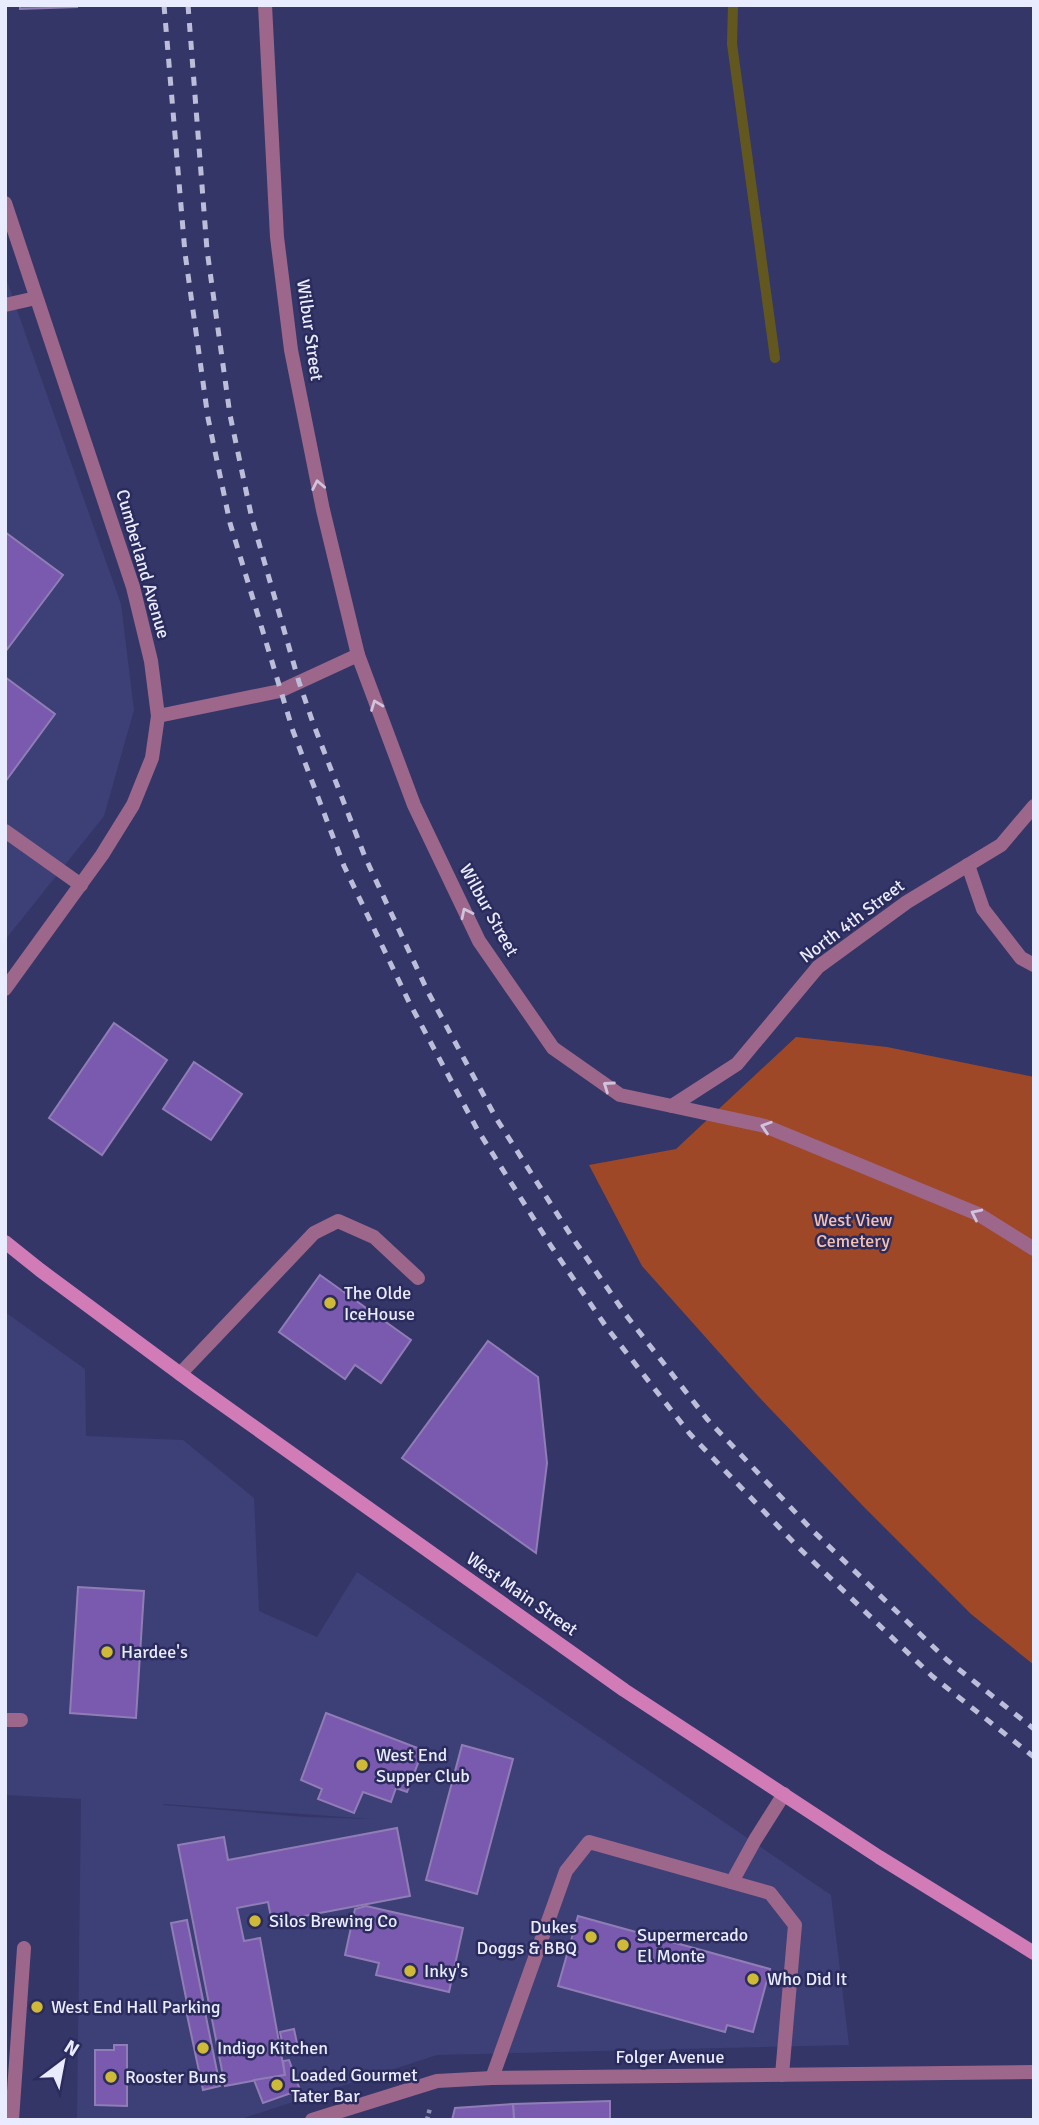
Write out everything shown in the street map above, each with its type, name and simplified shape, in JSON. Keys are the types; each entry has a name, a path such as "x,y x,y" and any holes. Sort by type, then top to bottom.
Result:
{"main road":[{"name":"West Main Street","path":"5,1241 180,1374 624,1690 878,1857 1034,1953"}],"street":[{"name":"Wilbur Street","path":"265,5 277,237 291,350 323,510 358,655 414,805 479,941 553,1048 620,1095 765,1126 978,1214 1034,1249"},
{"name":"Cumberland Avenue","path":"5,203 133,587 151,661 158,716 152,758 133,805 102,855 5,989"},
{"path":"5,305 36,298"},
{"path":"158,716 280,691 358,655"},
{"name":"North 4th Street","path":"672,1106 737,1064 818,967 907,902 1001,845 1034,806"},
{"path":"5,831 81,885"},
{"path":"968,865 983,909 1021,958 1034,965"},
{"path":"180,1374 314,1233 338,1221 374,1237 418,1279"},
{"path":"5,1720 21,1720"},
{"path":"732,1882 784,1794"},
{"path":"492,2078 566,1871 589,1842 770,1893 795,1926 782,2076"},
{"path":"12,2120 24,1948"},
{"name":"Folger Avenue","path":"312,2120 437,2081 492,2078 1034,2073"}],"path":[{"path":"427,2120 430,2108"}],"shaded area":[{"path":"5,276 121,604 134,710 104,816 5,940"},
{"path":"5,1312 85,1369 86,1436 183,1440 254,1498 259,1611 317,1637 357,1572 831,1895 849,2045 437,2055 238,2120 77,2120 81,1799 5,1795","holes":["164,1804 372,1819 305,1817"]}],"green space":[{"name":"West View Cemetery","path":"796,1037 887,1047 1034,1077 1034,1665 971,1614 863,1506 758,1396 642,1266 589,1165 676,1149"}],"building":[{"path":"20,5 77,5 77,7 20,9"},
{"path":"5,532 63,575 5,652"},
{"path":"5,677 55,714 5,782"},
{"path":"114,1023 167,1060 102,1155 49,1118"},
{"path":"194,1062 242,1094 211,1140 163,1109"},
{"name":"The Olde IceHouse","path":"320,1275 411,1340 381,1383 355,1365 345,1379 279,1332"},
{"path":"488,1341 538,1377 547,1463 536,1553 402,1458"},
{"name":"Hardee's","path":"78,1587 144,1591 136,1718 70,1713"},
{"name":"West End Supper Club","path":"326,1713 423,1750 407,1792 396,1788 391,1802 363,1792 354,1813 318,1799 322,1789 301,1780"},
{"path":"462,1745 513,1759 477,1894 426,1880"},
{"path":"397,1828 410,1896 272,1922 268,1902 237,1908 244,1941 260,1938 285,2075 225,2086 178,1845 224,1837 228,1860"},
{"path":"366,1906 463,1928 449,1992 376,1975 379,1963 345,1955 355,1909"},
{"path":"578,1916 770,1969 753,2032 727,2025 725,2032 558,1986"},
{"path":"187,1920 203,2000 187,2003 171,1923"},
{"name":"Indigo Kitchen","path":"204,2007 220,2086 203,2090 186,2010"},
{"path":"294,2029 299,2053 285,2055 280,2032"},
{"name":"Rooster Buns","path":"114,2045 127,2045 127,2106 95,2105 95,2050 114,2050"},
{"name":"Loaded Gourmet Tater Bar","path":"289,2060 300,2090 263,2103 254,2080 285,2075 283,2061"},
{"path":"610,2101 610,2120 514,2120 513,2104"},
{"path":"513,2104 514,2120 452,2120 455,2108"}],"waterway":[{"path":"733,5 732,44 775,358"}],"railway":[{"path":"164,5 185,253 208,418 230,523 293,731 344,866 409,1002 477,1129 551,1246 607,1328 690,1434 797,1546 932,1676 1034,1757"},
{"path":"188,5 207,250 230,415 252,519 313,723 365,857 428,992 496,1118 570,1234 626,1315 707,1419 813,1531 947,1660 1034,1729"}],"place":[{"name":"The Olde IceHouse","path":"330,1303"},
{"name":"Hardee's","path":"107,1652"},
{"name":"West End Supper Club","path":"362,1765"},
{"name":"Silos Brewing Co","path":"255,1921"},
{"name":"Dukes Doggs & BBQ","path":"591,1937"},
{"name":"Supermercado El Monte","path":"623,1945"},
{"name":"Inky's","path":"410,1971"},
{"name":"Who Did It","path":"753,1979"},
{"name":"West End Hall Parking","path":"37,2007"},
{"name":"Indigo Kitchen","path":"203,2048"},
{"name":"Rooster Buns","path":"111,2077"},
{"name":"Loaded Gourmet Tater Bar","path":"277,2085"}]}
